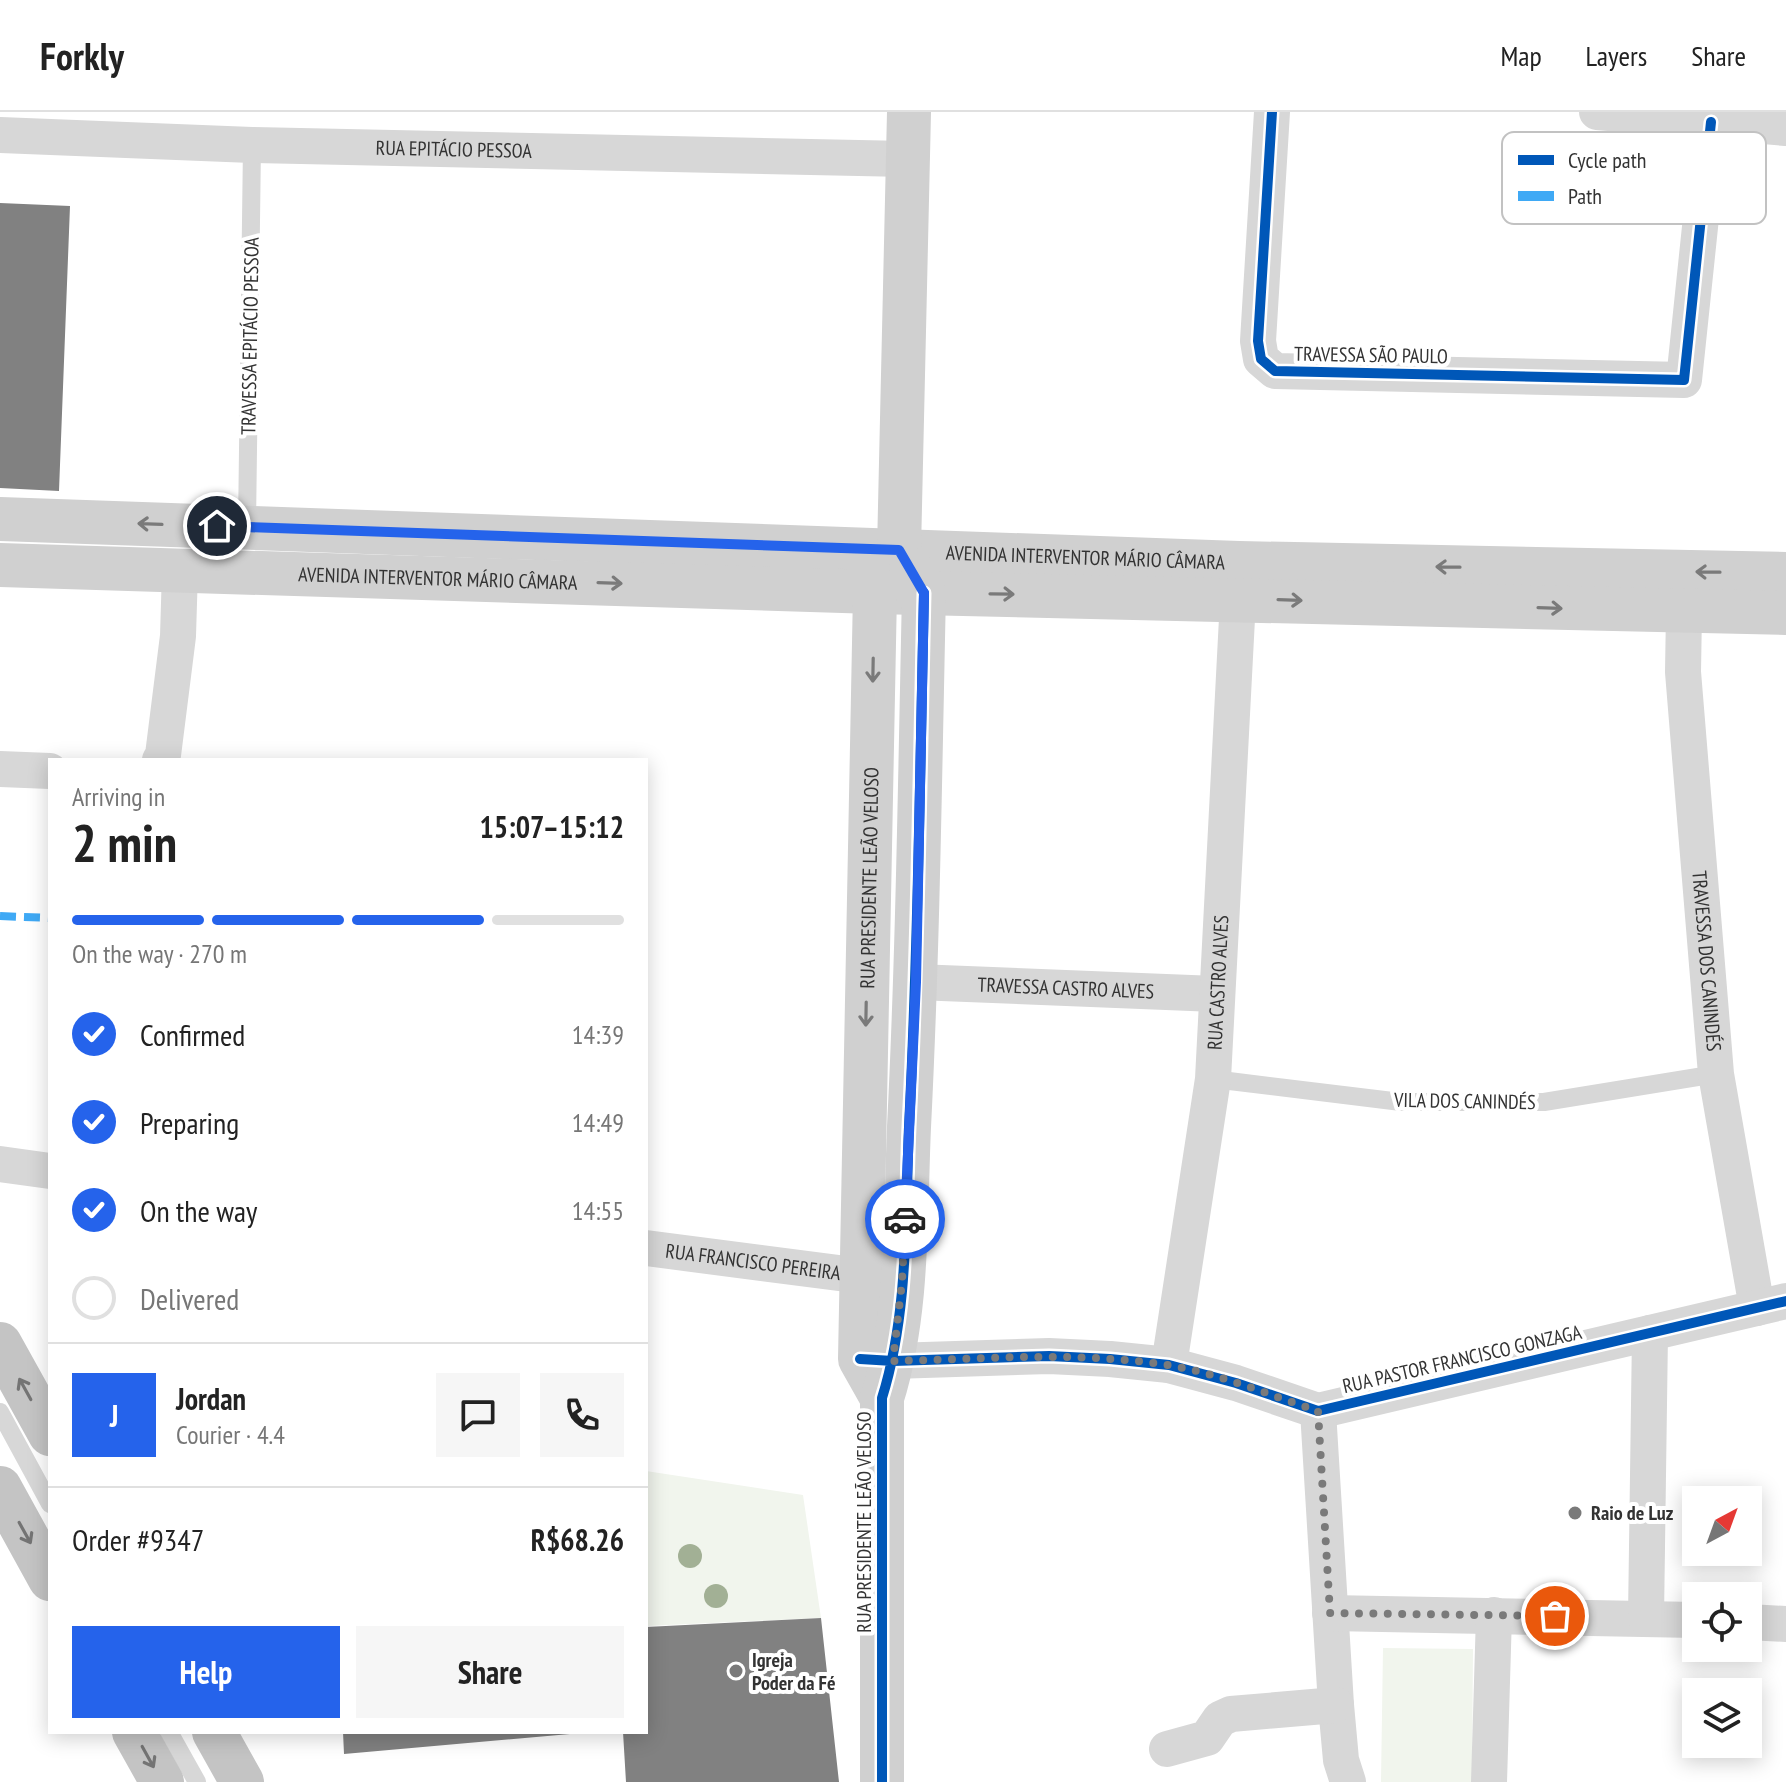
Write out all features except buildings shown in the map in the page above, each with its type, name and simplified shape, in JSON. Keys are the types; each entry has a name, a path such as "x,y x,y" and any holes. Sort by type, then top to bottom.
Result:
{"highway":[{"path":"0,1344 48,1430"},
{"path":"0,1488 48,1575"},
{"path":"135,1734 162,1782"},
{"path":"215,1734 242,1782"}],"main road":[{"name":"RUA PRESIDENTE LEÃO VELOSO","path":"882,1782 878,1373 862,1276 875,592 899,550 909,112"},
{"name":"AVENIDA INTERVENTOR MÁRIO CÂMARA","path":"0,519 1239,563 1786,574"},
{"path":"899,550 924,593"},
{"name":"AVENIDA INTERVENTOR MÁRIO CÂMARA","path":"0,565 875,592 1786,613"},
{"name":"RUA PRESIDENTE LEÃO VELOSO","path":"878,1373 902,1282 916,982 924,593"}],"street":[{"name":"TRAVESSA SÃO PAULO","path":"1272,112 1258,341 1261,359 1275,371 1684,380 1700,224"},
{"path":"1597,112 1786,128"},
{"name":"TRAVESSA SÃO PAULO","path":"1710,132 1711,122"},
{"name":"RUA EPITÁCIO PESSOA","path":"0,135 252,145 907,159"},
{"path":"161,758 178,636 180,570"},
{"name":"RUA CASTRO ALVES","path":"1169,1365 1213,1079 1238,599"},
{"name":"TRAVESSA DOS CANINDÉS","path":"1684,612 1683,672 1716,1074 1772,1304"},
{"path":"0,769 48,771"},
{"name":"TRAVESSA CASTRO ALVES","path":"916,982 1216,994"},
{"path":"0,1164 48,1171"},
{"name":"RUA FRANCISCO PEREIRA","path":"648,1248 862,1276"},
{"name":"RUA PASTOR FRANCISCO GONZAGA","path":"1318,1411 1772,1304"},
{"path":"1646,1618 1650,1333"},
{"path":"878,1373 1049,1356 1110,1359 1169,1365 1236,1383 1318,1411 1336,1705 1341,1760 1348,1782"},
{"path":"1330,1613 1682,1619"},
{"path":"1489,1782 1494,1615"},
{"path":"1762,1623 1786,1624"},
{"path":"1167,1749 1207,1738 1220,1719 1231,1714 1336,1705"}],"lane":[{"name":"TRAVESSA EPITÁCIO PESSOA","path":"247,526 252,145"},
{"name":"VILA DOS CANINDÉS","path":"1213,1079 1401,1102 1544,1102 1716,1074"},
{"path":"0,1412 48,1500"},
{"path":"170,1734 197,1782"}],"shaded area":[{"path":"648,1471 803,1495 821,1618 648,1626"},
{"path":"1383,1648 1473,1649 1472,1782 1381,1782"}],"marked path":[{"path":"0,916 48,918"}],"cycle path":[{"path":"1272,112 1258,341 1261,359 1275,371 1684,380 1700,224"},
{"path":"1710,132 1711,122"},
{"path":"882,1782 882,1398 897,1332 904,1264 917,927 924,593"},
{"path":"860,1359 893,1361 1049,1356 1169,1365 1236,1383 1318,1411 1786,1301"}],"way so far":[{"path":"905,1219 893,1361 1049,1356 1169,1365 1236,1383 1318,1411 1330,1613 1555,1616"}],"place":[{"name":"Raio de Luz","path":"1575,1513"},
{"name":"Igreja Poder da Fé","path":"736,1671"}],"route":[{"path":"217,526 899,550 924,593 916,982 905,1219"}]}
